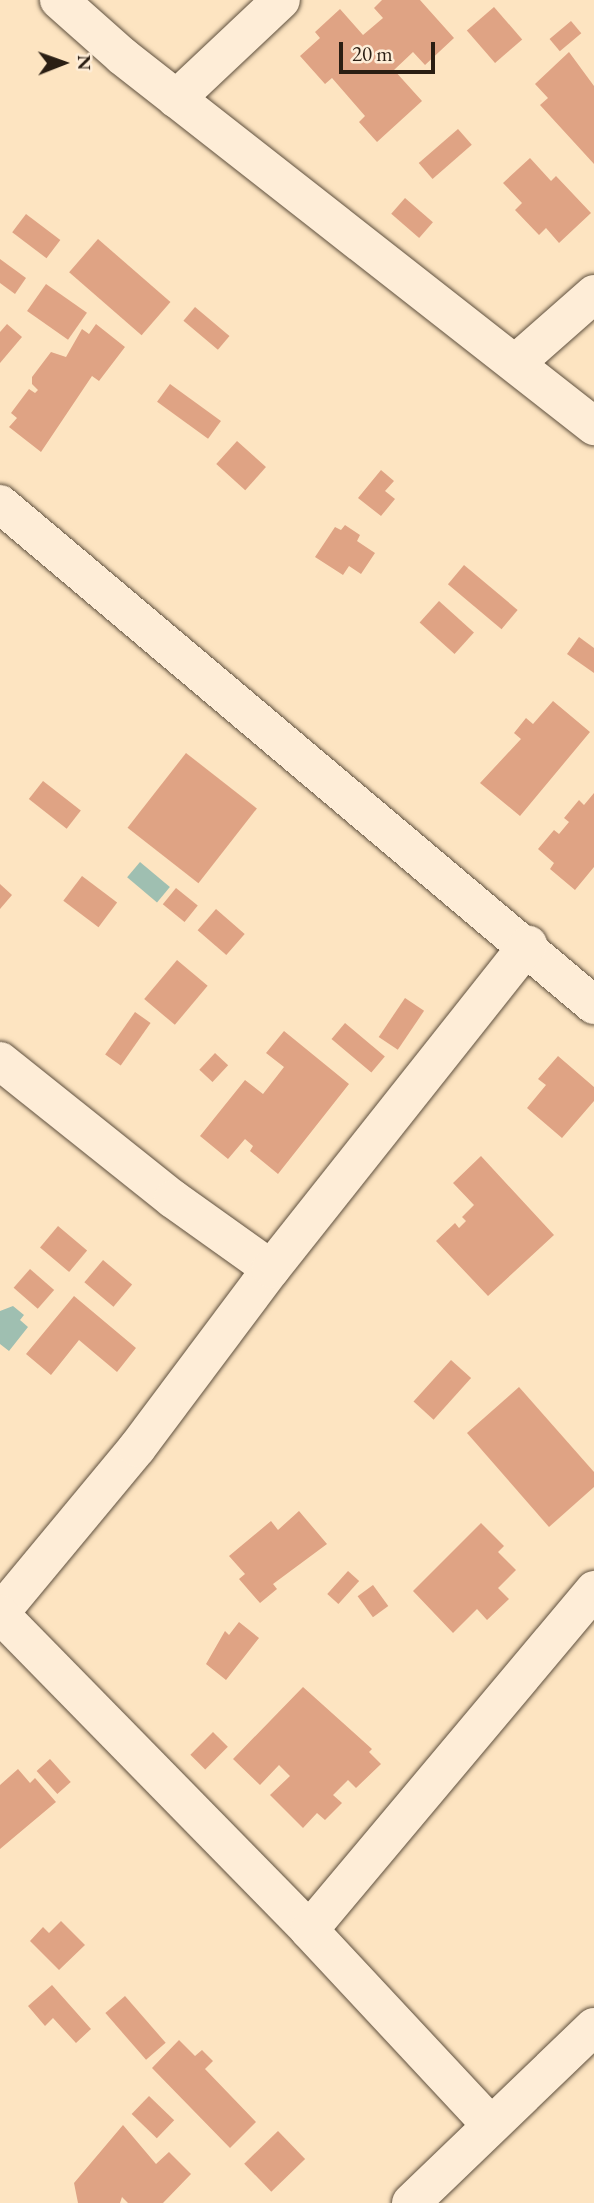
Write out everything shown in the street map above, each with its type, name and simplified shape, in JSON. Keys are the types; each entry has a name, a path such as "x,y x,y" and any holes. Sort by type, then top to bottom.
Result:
{"street":[{"path":"59,0 176,99 517,362 594,426"},
{"path":"176,99 281,0"},
{"path":"517,362 594,294"},
{"path":"0,504 594,1004"},
{"path":"491,2125 309,1930 0,1614 136,1448 271,1269 527,945"},
{"path":"0,1061 173,1199 271,1269"},
{"path":"309,1930 593,1595"},
{"path":"411,2203 594,2027"}],"shaded area":[{"path":"140,862 170,887 157,902 127,877"},
{"path":"13,1306 24,1315 20,1320 28,1327 9,1351 0,1344 0,1311"}],"building":[{"path":"382,0 420,0 454,38 425,65 413,52 394,70 422,101 377,142 359,122 365,116 332,78 325,84 300,56 320,38 315,32 340,9 363,35 383,18 374,8"},
{"path":"494,7 522,39 495,63 467,31"},
{"path":"571,21 581,33 560,51 550,39"},
{"path":"569,52 594,86 594,164 540,105 548,98 535,84"},
{"path":"458,129 472,145 433,179 419,163"},
{"path":"530,158 551,181 556,176 591,213 559,243 546,228 539,235 515,210 522,203 503,183"},
{"path":"405,198 433,222 419,238 391,214"},
{"path":"26,214 60,240 46,258 12,232"},
{"path":"98,239 170,302 142,335 69,272"},
{"path":"0,259 26,278 15,294 0,283"},
{"path":"46,284 87,313 68,340 27,311"},
{"path":"195,307 229,336 218,350 183,321"},
{"path":"7,324 22,337 0,363 0,332"},
{"path":"96,324 125,347 99,381 92,376 41,452 9,427 17,418 11,413 29,389 35,393 38,390 32,384 32,377 51,352 66,357 82,329 89,334"},
{"path":"170,384 221,421 208,439 157,402"},
{"path":"237,441 266,467 245,490 216,464"},
{"path":"381,470 394,481 385,491 395,499 381,516 358,498"},
{"path":"345,525 360,535 357,541 375,553 361,574 349,566 343,575 315,557 335,527 341,530"},
{"path":"464,565 518,610 502,629 448,584"},
{"path":"439,601 474,632 455,654 420,623"},
{"path":"579,637 594,648 594,673 567,654"},
{"path":"553,701 590,732 520,816 480,783 521,739 514,733 526,718 533,724"},
{"path":"186,753 257,808 198,883 128,828"},
{"path":"43,781 81,811 67,829 29,799"},
{"path":"594,793 594,867 575,890 550,869 554,863 538,849 554,830 559,834 569,822 564,818 579,800 584,805"},
{"path":"82,876 117,902 98,927 63,901"},
{"path":"0,884 12,895 0,909"},
{"path":"176,888 198,906 185,922 163,904"},
{"path":"216,909 245,934 226,955 198,930"},
{"path":"177,960 208,986 175,1025 144,999"},
{"path":"405,998 424,1011 398,1050 379,1037"},
{"path":"135,1012 151,1023 121,1065 105,1055"},
{"path":"345,1023 385,1056 371,1073 332,1039"},
{"path":"284,1031 349,1084 278,1174 250,1151 253,1146 245,1139 228,1159 200,1136 245,1080 263,1094 284,1067 266,1053"},
{"path":"215,1053 228,1065 212,1082 199,1070"},
{"path":"558,1056 594,1087 594,1101 562,1138 527,1108 546,1085 538,1079"},
{"path":"481,1156 554,1235 488,1296 436,1241 455,1223 459,1228 466,1221 462,1217 474,1205 453,1183"},
{"path":"58,1226 87,1250 69,1272 40,1247"},
{"path":"103,1260 132,1284 113,1307 84,1282"},
{"path":"30,1269 54,1290 38,1309 14,1288"},
{"path":"74,1296 136,1348 117,1372 79,1340 51,1375 26,1354"},
{"path":"451,1360 471,1378 434,1420 414,1402"},
{"path":"519,1387 594,1472 594,1487 549,1527 467,1433"},
{"path":"299,1511 327,1544 273,1584 277,1589 260,1603 239,1579 245,1574 229,1556 271,1521 278,1530"},
{"path":"481,1523 504,1546 498,1552 516,1570 498,1588 509,1599 487,1620 477,1609 453,1633 413,1591"},
{"path":"348,1571 359,1581 338,1604 327,1594"},
{"path":"373,1585 388,1606 373,1617 358,1596"},
{"path":"239,1622 259,1638 226,1680 206,1664 225,1631 229,1635"},
{"path":"303,1687 372,1749 369,1752 381,1764 356,1788 348,1780 333,1795 342,1803 325,1820 317,1813 303,1828 270,1795 290,1776 279,1765 260,1785 233,1759"},
{"path":"213,1732 228,1747 205,1769 190,1755"},
{"path":"50,1759 71,1782 57,1794 37,1771"},
{"path":"18,1769 30,1783 35,1778 56,1802 0,1849 0,1785"},
{"path":"61,1921 85,1945 59,1970 30,1941 43,1927 49,1933"},
{"path":"52,1985 91,2029 76,2043 53,2018 45,2026 28,2006"},
{"path":"125,1996 166,2043 146,2060 105,2013"},
{"path":"179,2040 195,2056 202,2050 213,2061 205,2069 256,2122 230,2148 152,2068"},
{"path":"149,2096 174,2120 157,2138 132,2114"},
{"path":"123,2125 156,2164 169,2152 191,2174 163,2203 128,2203 122,2197 120,2203 78,2203 74,2183"},
{"path":"278,2131 305,2159 271,2192 244,2164"}]}
